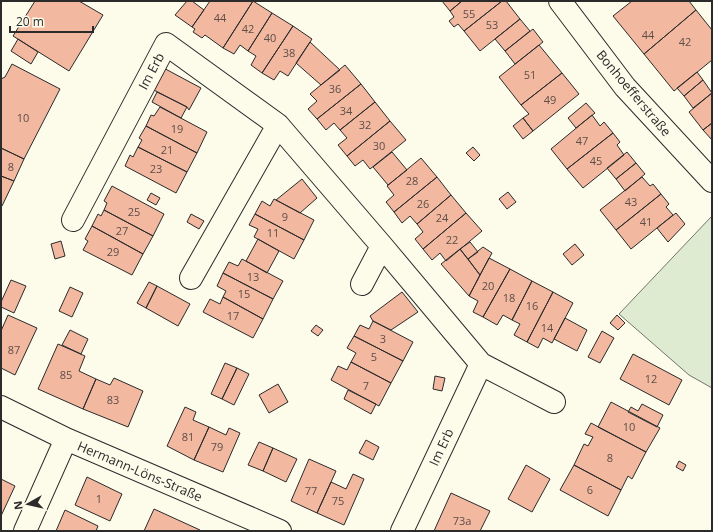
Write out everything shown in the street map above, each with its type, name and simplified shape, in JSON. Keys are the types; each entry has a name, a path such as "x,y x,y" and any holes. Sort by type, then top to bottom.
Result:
{"street":[{"name":"Bonhoefferstraße","path":"560,1 625,87 712,181"},
{"name":"Im Erb","path":"73,220 166,44 278,125 481,364 554,402"},
{"path":"191,278 278,125"},
{"path":"362,284 382,246"},
{"name":"Im Erb","path":"402,531 481,364"},
{"name":"Hermann-Löns-Straße","path":"1,407 66,438 280,531"},
{"path":"25,531 66,438"}],"green space":[{"path":"711,217 712,388 689,375 619,314"}],"building":[{"path":"35,1 79,1 103,15 69,71 13,36"},
{"path":"187,1 192,1 204,10 192,27 175,15"},
{"path":"210,1 253,1 223,48 205,35 202,38 193,32 195,29 192,27"},
{"path":"253,1 272,13 248,51 240,45 234,54 223,48"},
{"path":"442,1 462,1 450,11"},
{"path":"462,1 502,1 464,31 458,24 454,27 449,21 454,17 450,11"},
{"path":"502,1 506,1 520,19 480,51 464,31"},
{"path":"632,1 689,1 696,10 644,54 613,16"},
{"path":"696,10 712,30 712,60 674,91 644,54"},
{"path":"272,13 293,26 262,73 251,65 256,56 248,51"},
{"path":"520,19 530,31 505,51 495,39"},
{"path":"293,26 312,39 288,76 280,71 274,80 262,73"},
{"path":"533,29 543,42 515,64 505,51"},
{"path":"18,39 38,52 31,64 11,51"},
{"path":"310,42 340,70 321,85 296,63"},
{"path":"539,45 562,73 521,105 499,77"},
{"path":"12,64 60,89 24,159 1,148 1,79 5,77"},
{"path":"158,65 201,88 189,110 187,107 146,86"},
{"path":"345,65 361,84 317,119 308,109 317,101 310,94"},
{"path":"697,72 703,80 684,96 677,88"},
{"path":"562,73 579,94 533,131 523,118 529,114 521,105"},
{"path":"703,80 712,93 693,108 684,96"},
{"path":"361,84 375,102 340,130 334,123 326,130 317,119"},
{"path":"157,92 187,107 181,118 152,102"},
{"path":"712,93 712,123 703,130 689,112"},
{"path":"375,102 390,121 347,156 338,145 347,138 340,130"},
{"path":"586,103 595,113 576,128 568,118"},
{"path":"160,107 207,132 197,153 146,126 151,115 154,116"},
{"path":"592,115 600,126 604,122 613,133 567,169 551,149"},
{"path":"523,118 533,131 523,139 513,126"},
{"path":"390,121 406,140 370,169 363,160 355,166 347,156"},
{"path":"712,123 712,140 703,130"},
{"path":"146,126 197,153 187,172 138,147 142,140 139,138"},
{"path":"613,133 620,142 617,145 624,155 583,188 567,169"},
{"path":"138,147 187,172 176,193 125,166 130,155 133,157"},
{"path":"473,147 480,155 474,161 466,153"},
{"path":"1,148 24,159 14,181 1,176"},
{"path":"392,152 407,170 388,185 373,167"},
{"path":"627,152 636,163 616,179 607,168"},
{"path":"421,158 437,177 394,212 386,202 394,195 387,186"},
{"path":"636,163 645,174 625,191 616,179"},
{"path":"1,176 14,181 2,206 1,205"},
{"path":"437,177 451,195 417,224 410,216 402,223 394,212"},
{"path":"642,177 650,186 653,184 661,194 616,230 600,210"},
{"path":"302,179 317,198 300,213 276,200"},
{"path":"112,186 164,214 153,236 104,210 107,203 104,201"},
{"path":"508,192 516,202 507,209 499,199"},
{"path":"151,193 160,198 156,205 147,200"},
{"path":"661,194 669,204 666,207 673,215 631,249 616,230"},
{"path":"451,195 466,213 423,249 415,239 423,232 417,224"},
{"path":"274,199 314,220 304,240 255,214 262,201 270,206"},
{"path":"104,210 153,236 143,254 92,226 98,214 101,216"},
{"path":"466,213 482,231 446,261 440,253 432,260 423,249"},
{"path":"676,213 685,224 668,242 657,228"},
{"path":"191,214 204,221 199,229 187,222"},
{"path":"255,214 304,240 294,259 254,237 258,229 249,225"},
{"path":"92,226 143,254 132,275 83,250 88,241 85,239"},
{"path":"258,239 279,251 267,273 246,261"},
{"path":"61,241 65,256 55,259 51,244"},
{"path":"470,242 478,252 468,259 460,249"},
{"path":"575,244 584,255 572,265 563,254"},
{"path":"483,247 492,253 480,275 468,259"},
{"path":"460,249 480,275 469,296 441,264"},
{"path":"489,258 510,269 483,317 473,312 478,301 469,296"},
{"path":"242,259 283,281 273,299 223,273 229,262 238,266"},
{"path":"510,269 532,281 512,320 503,315 497,325 483,317"},
{"path":"223,273 273,299 263,319 223,297 226,291 217,286"},
{"path":"11,280 26,286 14,313 1,307 1,302"},
{"path":"532,281 553,292 527,342 514,335 520,324 512,320"},
{"path":"149,282 157,286 146,308 137,303"},
{"path":"157,286 190,304 178,326 146,308"},
{"path":"70,287 83,293 72,317 59,311"},
{"path":"402,292 418,312 391,330 373,321 370,316"},
{"path":"553,292 573,303 552,343 543,338 538,348 527,342"},
{"path":"223,297 263,319 253,338 203,312 210,299 220,304"},
{"path":"8,315 37,328 15,375 1,368 1,331"},
{"path":"617,315 625,323 618,330 610,323"},
{"path":"565,318 587,330 577,351 554,339"},
{"path":"373,321 413,342 403,361 354,336 360,325 369,329"},
{"path":"316,325 323,330 318,336 311,331"},
{"path":"70,330 88,339 81,354 62,345"},
{"path":"602,331 614,338 600,363 588,357"},
{"path":"354,336 403,361 391,383 351,362 356,353 347,348"},
{"path":"58,344 85,356 79,371 96,379 83,409 38,389"},
{"path":"633,354 682,380 669,405 620,379"},
{"path":"351,362 391,383 379,406 331,380 338,366 347,370"},
{"path":"225,363 237,368 222,399 211,394"},
{"path":"237,368 249,374 234,405 222,399"},
{"path":"435,376 445,378 442,391 433,389"},
{"path":"114,378 143,391 128,427 83,409 96,379 110,385"},
{"path":"278,384 288,402 269,413 259,395"},
{"path":"348,390 376,404 371,414 344,399"},
{"path":"611,402 660,428 646,452 598,427"},
{"path":"642,404 663,415 657,427 628,412 631,407 638,411"},
{"path":"185,407 196,412 193,420 209,427 194,460 167,446"},
{"path":"591,423 646,452 632,479 628,476 621,490 574,465 584,444 588,446 593,437 585,434"},
{"path":"209,427 226,435 229,428 240,433 223,472 194,460"},
{"path":"366,440 379,447 373,460 359,453"},
{"path":"259,442 273,448 263,471 248,465"},
{"path":"273,448 297,459 286,482 263,471"},
{"path":"309,459 336,471 317,513 291,501"},
{"path":"679,461 686,465 683,471 676,467"},
{"path":"526,465 550,479 532,512 508,499"},
{"path":"574,465 621,490 608,516 560,490"},
{"path":"353,474 364,479 344,525 317,513 331,482 346,489"},
{"path":"87,477 122,494 110,521 75,505"},
{"path":"1,479 15,486 1,516"},
{"path":"451,493 490,511 480,531 434,531"},
{"path":"154,509 200,530 200,531 144,531"},
{"path":"65,510 98,526 96,531 56,531"}]}
